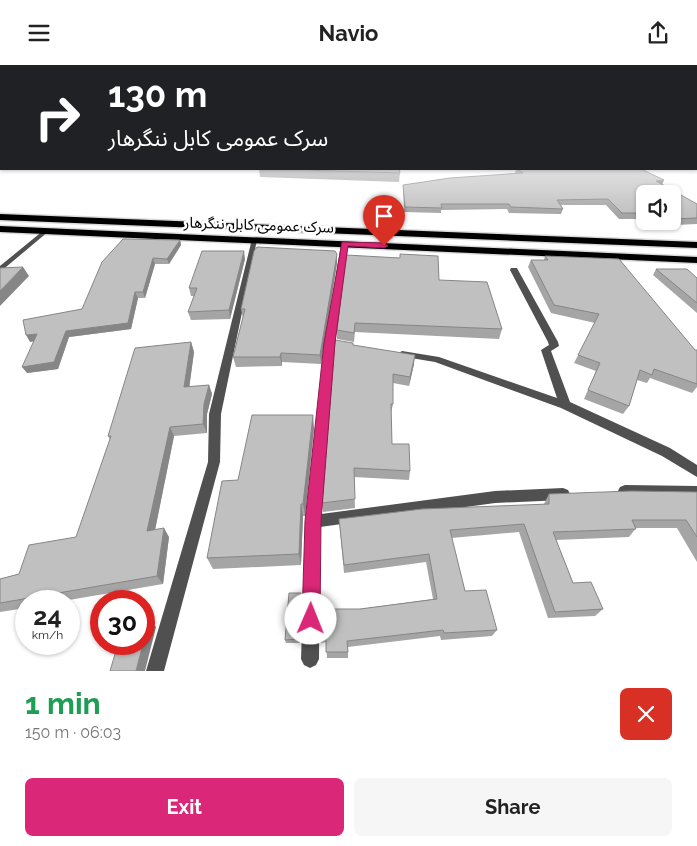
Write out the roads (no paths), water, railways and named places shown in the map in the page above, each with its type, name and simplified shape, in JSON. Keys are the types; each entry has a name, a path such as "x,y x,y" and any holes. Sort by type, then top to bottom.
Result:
{"highway":[{"name":"سرک عمومی کابل ننگرهار","path":"0,217 697,245"},
{"name":"سرک عمومی کابل ننگرهار","path":"0,229 697,260"}],"street":[{"path":"0,270 46,231"},
{"path":"155,671 214,462 215,414 254,240"},
{"path":"310,659 313,521 344,244"},
{"path":"514,270 553,342 554,346 546,350 565,405"},
{"path":"388,352 436,359 565,405 666,452 697,471"},
{"path":"608,492 697,492"},
{"path":"313,521 495,497 580,493"}]}
